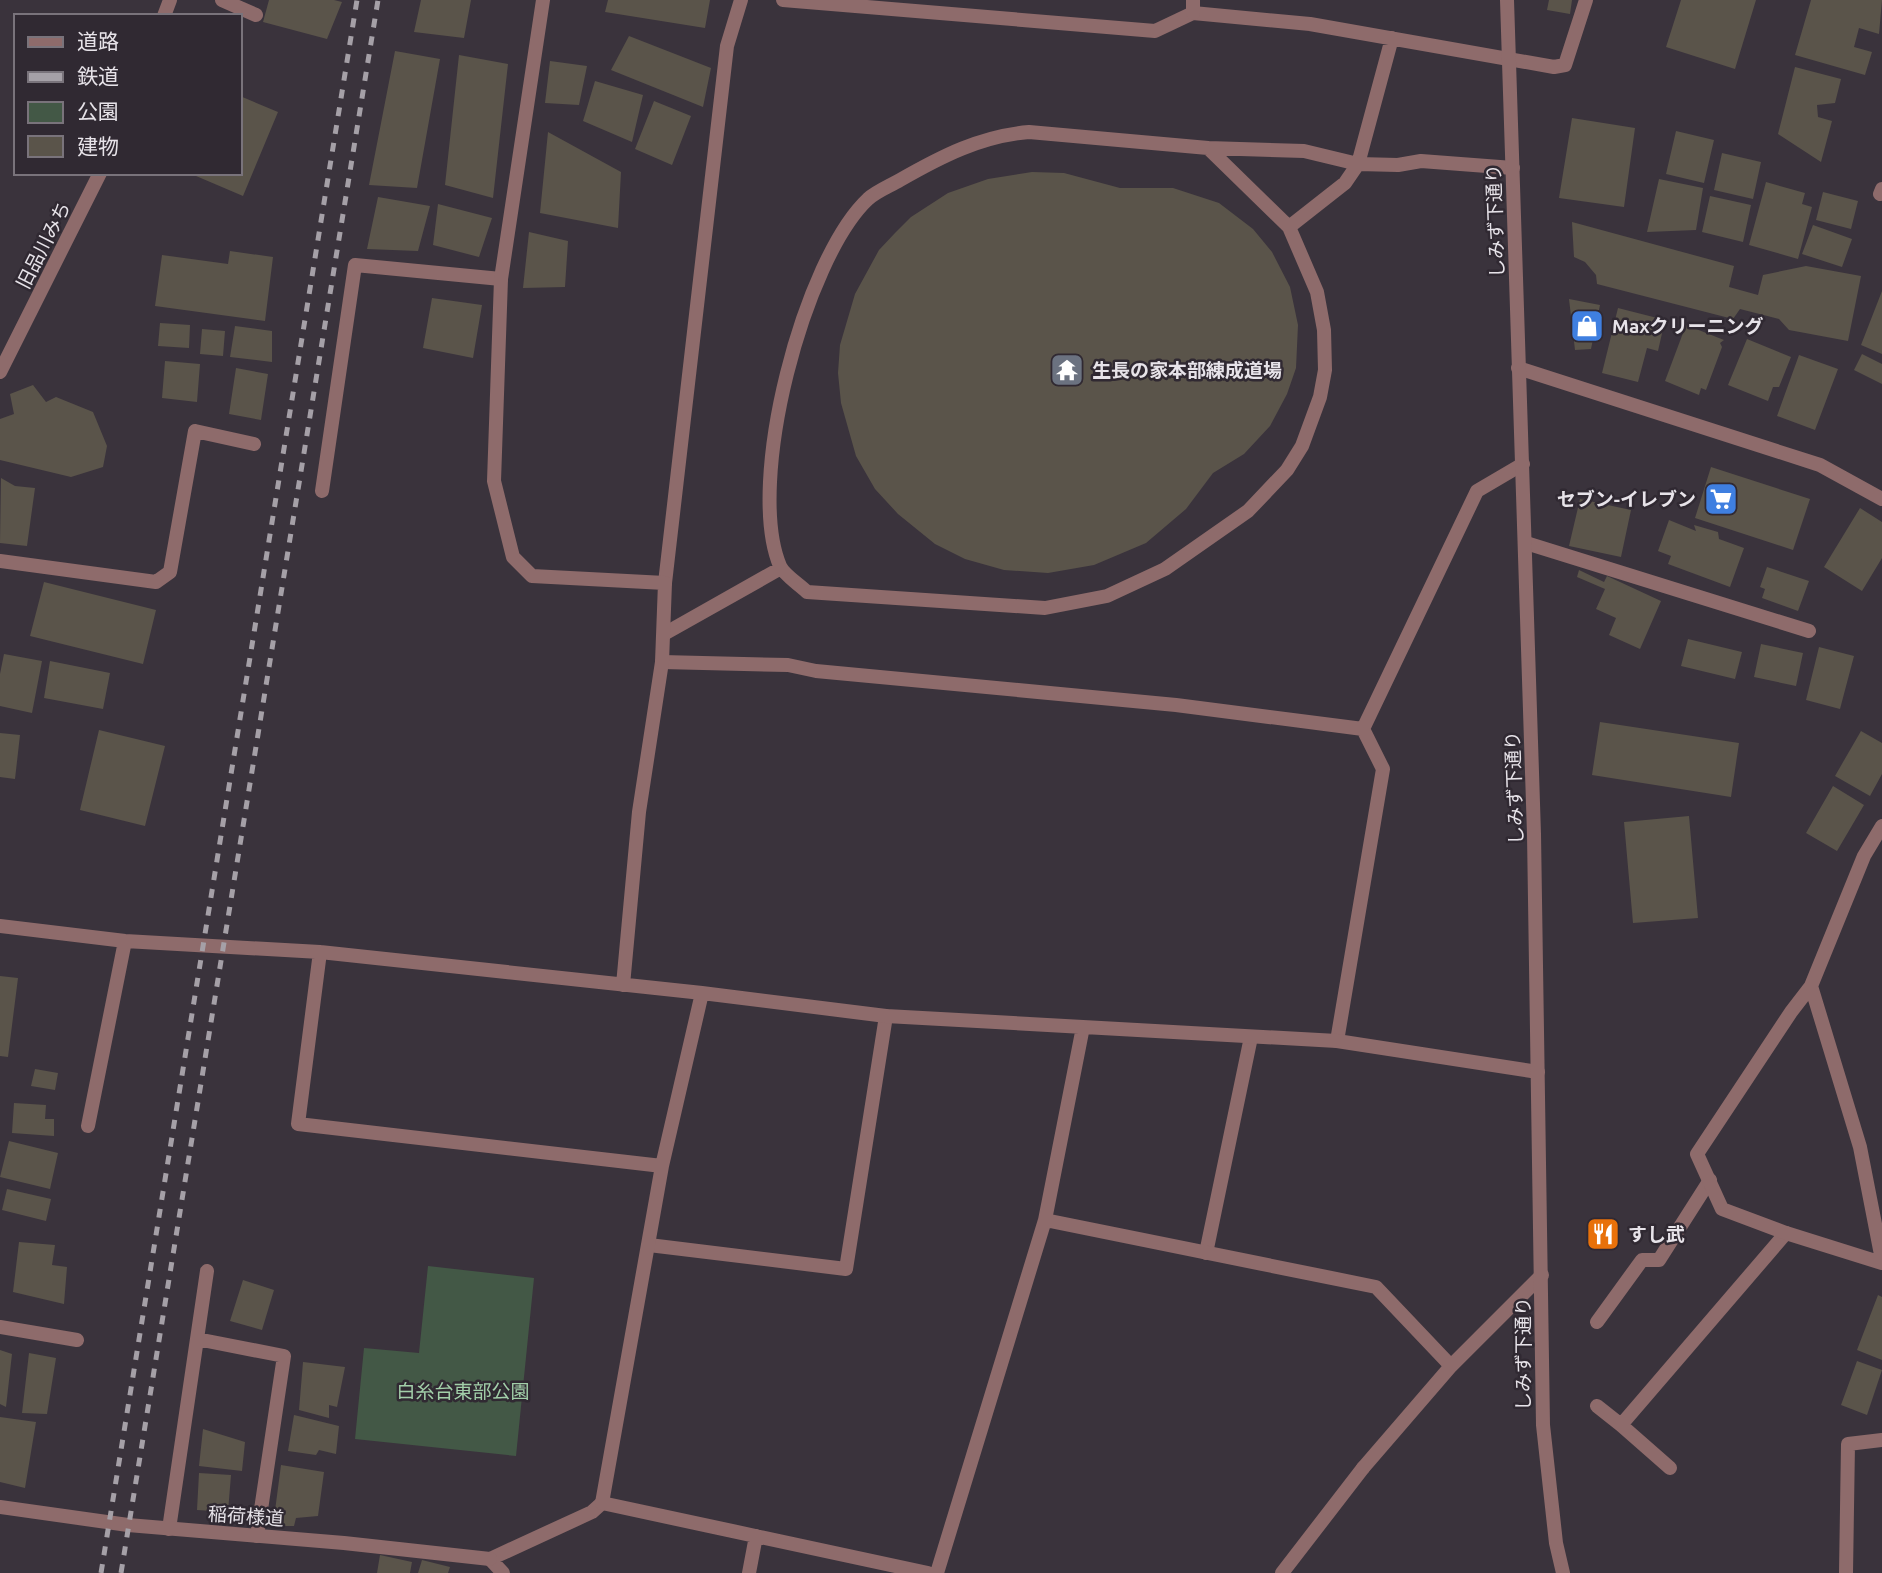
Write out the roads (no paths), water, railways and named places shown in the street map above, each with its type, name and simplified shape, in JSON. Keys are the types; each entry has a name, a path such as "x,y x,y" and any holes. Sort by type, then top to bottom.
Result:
{"street":[{"path":"222,0 256,15"},
{"path":"543,0 501,279 494,481 513,556 531,576 664,583"},
{"path":"623,985 639,812 662,662 664,583 727,46 741,0"},
{"path":"783,0 1155,31 1193,6 1554,67 1565,65 1586,0"},
{"name":"しみず下通り","path":"1507,0 1525,543 1538,1072 1543,1425 1556,1543 1563,1573"},
{"path":"1289,227 1345,183 1358,164 1392,38"},
{"path":"1208,148 1289,227 1317,292 1324,330 1325,370 1312,420 1297,454 1269,492 1248,512 1166,569 1107,596 1045,608 807,592 781,568 772,535 769,483 778,403 817,284 839,237 869,198 965,146 1006,134 1051,132 1208,148 1304,151 1358,164 1398,165 1421,161 1513,169"},
{"name":"旧品川みち","path":"0,372 99,175"},
{"path":"323,491 355,265 501,279"},
{"path":"1518,368 1820,465 1882,499"},
{"path":"0,561 156,582 170,572 195,431 254,444"},
{"path":"1363,729 1477,491 1523,464"},
{"path":"1525,543 1809,631"},
{"path":"664,634 781,568"},
{"path":"662,662 788,665 816,671 1176,705 1363,729"},
{"path":"1337,1041 1383,769 1363,729"},
{"path":"1811,986 1860,1147 1882,1261 1786,1233 1722,1209 1697,1154 1811,986 1864,856 1882,825"},
{"path":"0,926 125,941 320,953 702,993 886,1016 1337,1041 1538,1072"},
{"path":"88,1126 125,941"},
{"path":"320,953 298,1124 662,1166"},
{"path":"503,1573 490,1559 592,1512 602,1503 662,1166 702,993"},
{"path":"649,1245 846,1269 886,1016"},
{"path":"937,1573 1045,1220 1083,1027"},
{"path":"1206,1253 1251,1037"},
{"path":"1597,1322 1642,1260 1659,1260 1710,1180"},
{"path":"1045,1220 1376,1287 1451,1366"},
{"path":"1621,1425 1786,1233"},
{"path":"169,1529 207,1271"},
{"path":"1282,1573 1363,1468 1451,1366 1542,1275"},
{"path":"0,1326 77,1340"},
{"path":"197,1339 284,1356 257,1536"},
{"path":"1597,1406 1670,1468"},
{"path":"1846,1573 1848,1444 1882,1440"},
{"path":"602,1503 928,1573"},
{"name":"稲荷様道","path":"0,1507 169,1529 490,1559"},
{"path":"749,1573 756,1536"}],"railway":[{"path":"101,1573 357,0"},
{"path":"121,1573 378,0"}],"place":[{"name":"Maxクリーニング","path":"1587,326"},
{"name":"生長の家本部練成道場","path":"1067,370"},
{"name":"セブン-イレブン","path":"1721,499"},
{"name":"すし武","path":"1603,1234"}],"park label":[{"name":"白糸台東部公園","path":"463,1391"}]}
